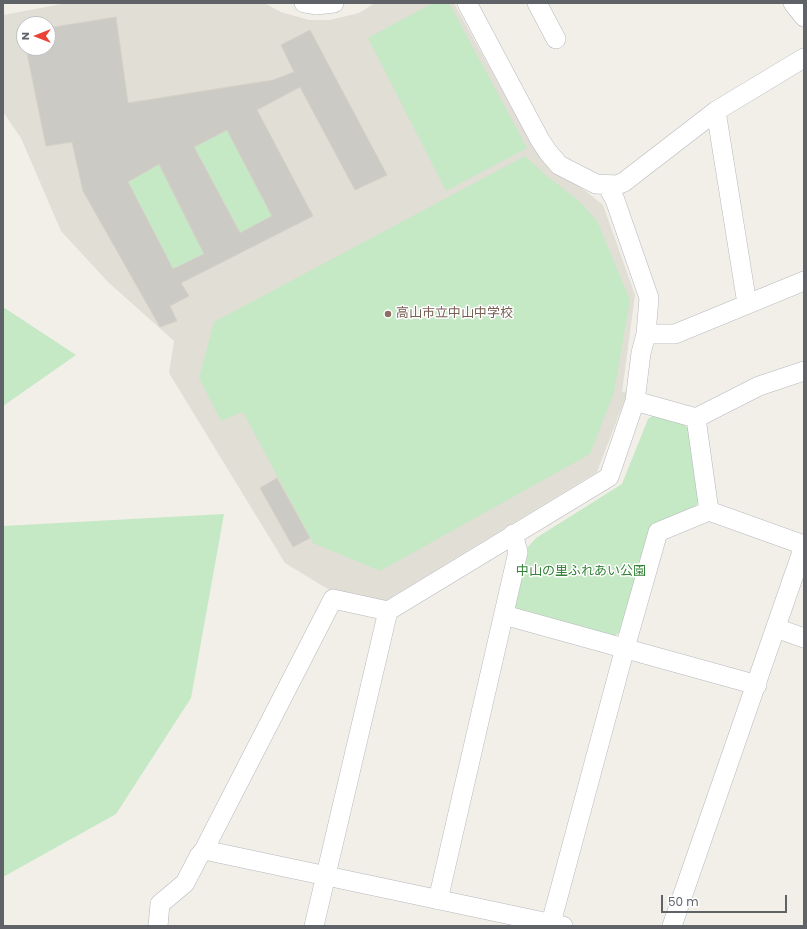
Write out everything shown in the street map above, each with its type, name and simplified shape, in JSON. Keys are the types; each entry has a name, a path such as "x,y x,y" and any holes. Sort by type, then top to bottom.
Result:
{"street":[{"path":"304,3 316,5 334,3"},
{"path":"467,3 540,140 548,152 559,164 584,179 596,184 617,185 624,182 716,111 804,60"},
{"path":"536,3 556,39"},
{"path":"793,3 804,17"},
{"path":"716,111 747,304"},
{"path":"158,926 160,904 185,883 199,856 204,850 333,599 388,611 609,477 635,401 641,353 646,334 649,298 615,200 607,185"},
{"path":"646,334 676,334 804,281"},
{"path":"635,401 696,418 759,386 804,371"},
{"path":"696,418 709,511"},
{"path":"204,850 557,925 625,648 658,532 709,511 804,546 757,685 672,926"},
{"path":"438,900 518,552 513,534"},
{"path":"314,926 388,611"},
{"path":"504,615 757,685"},
{"path":"776,628 804,638"}],"shaded area":[{"name":"高山市立中山中学校","path":"67,3 264,3 281,12 309,20 330,20 359,13 375,3 454,3 530,141 545,164 587,192 603,205 635,295 622,392 628,391 597,472 385,601 331,591 285,563 169,373 174,341 108,282 61,231 21,138 3,112 3,15"}],"green space":[{"path":"433,3 449,3 527,148 446,191 368,38"},
{"path":"227,130 272,216 240,233 194,147"},
{"path":"525,156 543,173 579,201 597,221 630,300 614,392 590,454 380,571 313,543 243,412 221,421 199,378 214,322"},
{"path":"159,164 204,254 173,269 128,182"},
{"path":"3,307 76,355 3,406"},
{"name":"中山の里ふれあい公園","path":"654,415 684,424 689,430 699,501 694,508 650,527 622,631 614,636 517,611 514,604 528,547 536,538 622,484 648,419"},
{"path":"224,514 191,698 116,814 3,877 3,526"}],"building":[{"path":"116,17 128,103 273,80 294,72 281,45 310,30 387,175 355,190 300,87 257,110 313,216 181,283 189,296 170,306 177,321 160,327 83,191 72,142 46,146 28,56 56,56 56,27","holes":["227,130 272,216 240,233 194,147","159,164 204,254 173,269 128,182"]},
{"path":"277,478 310,538 293,547 260,488"}],"place":[{"name":"高山市立中山中学校","path":"388,314"}]}
